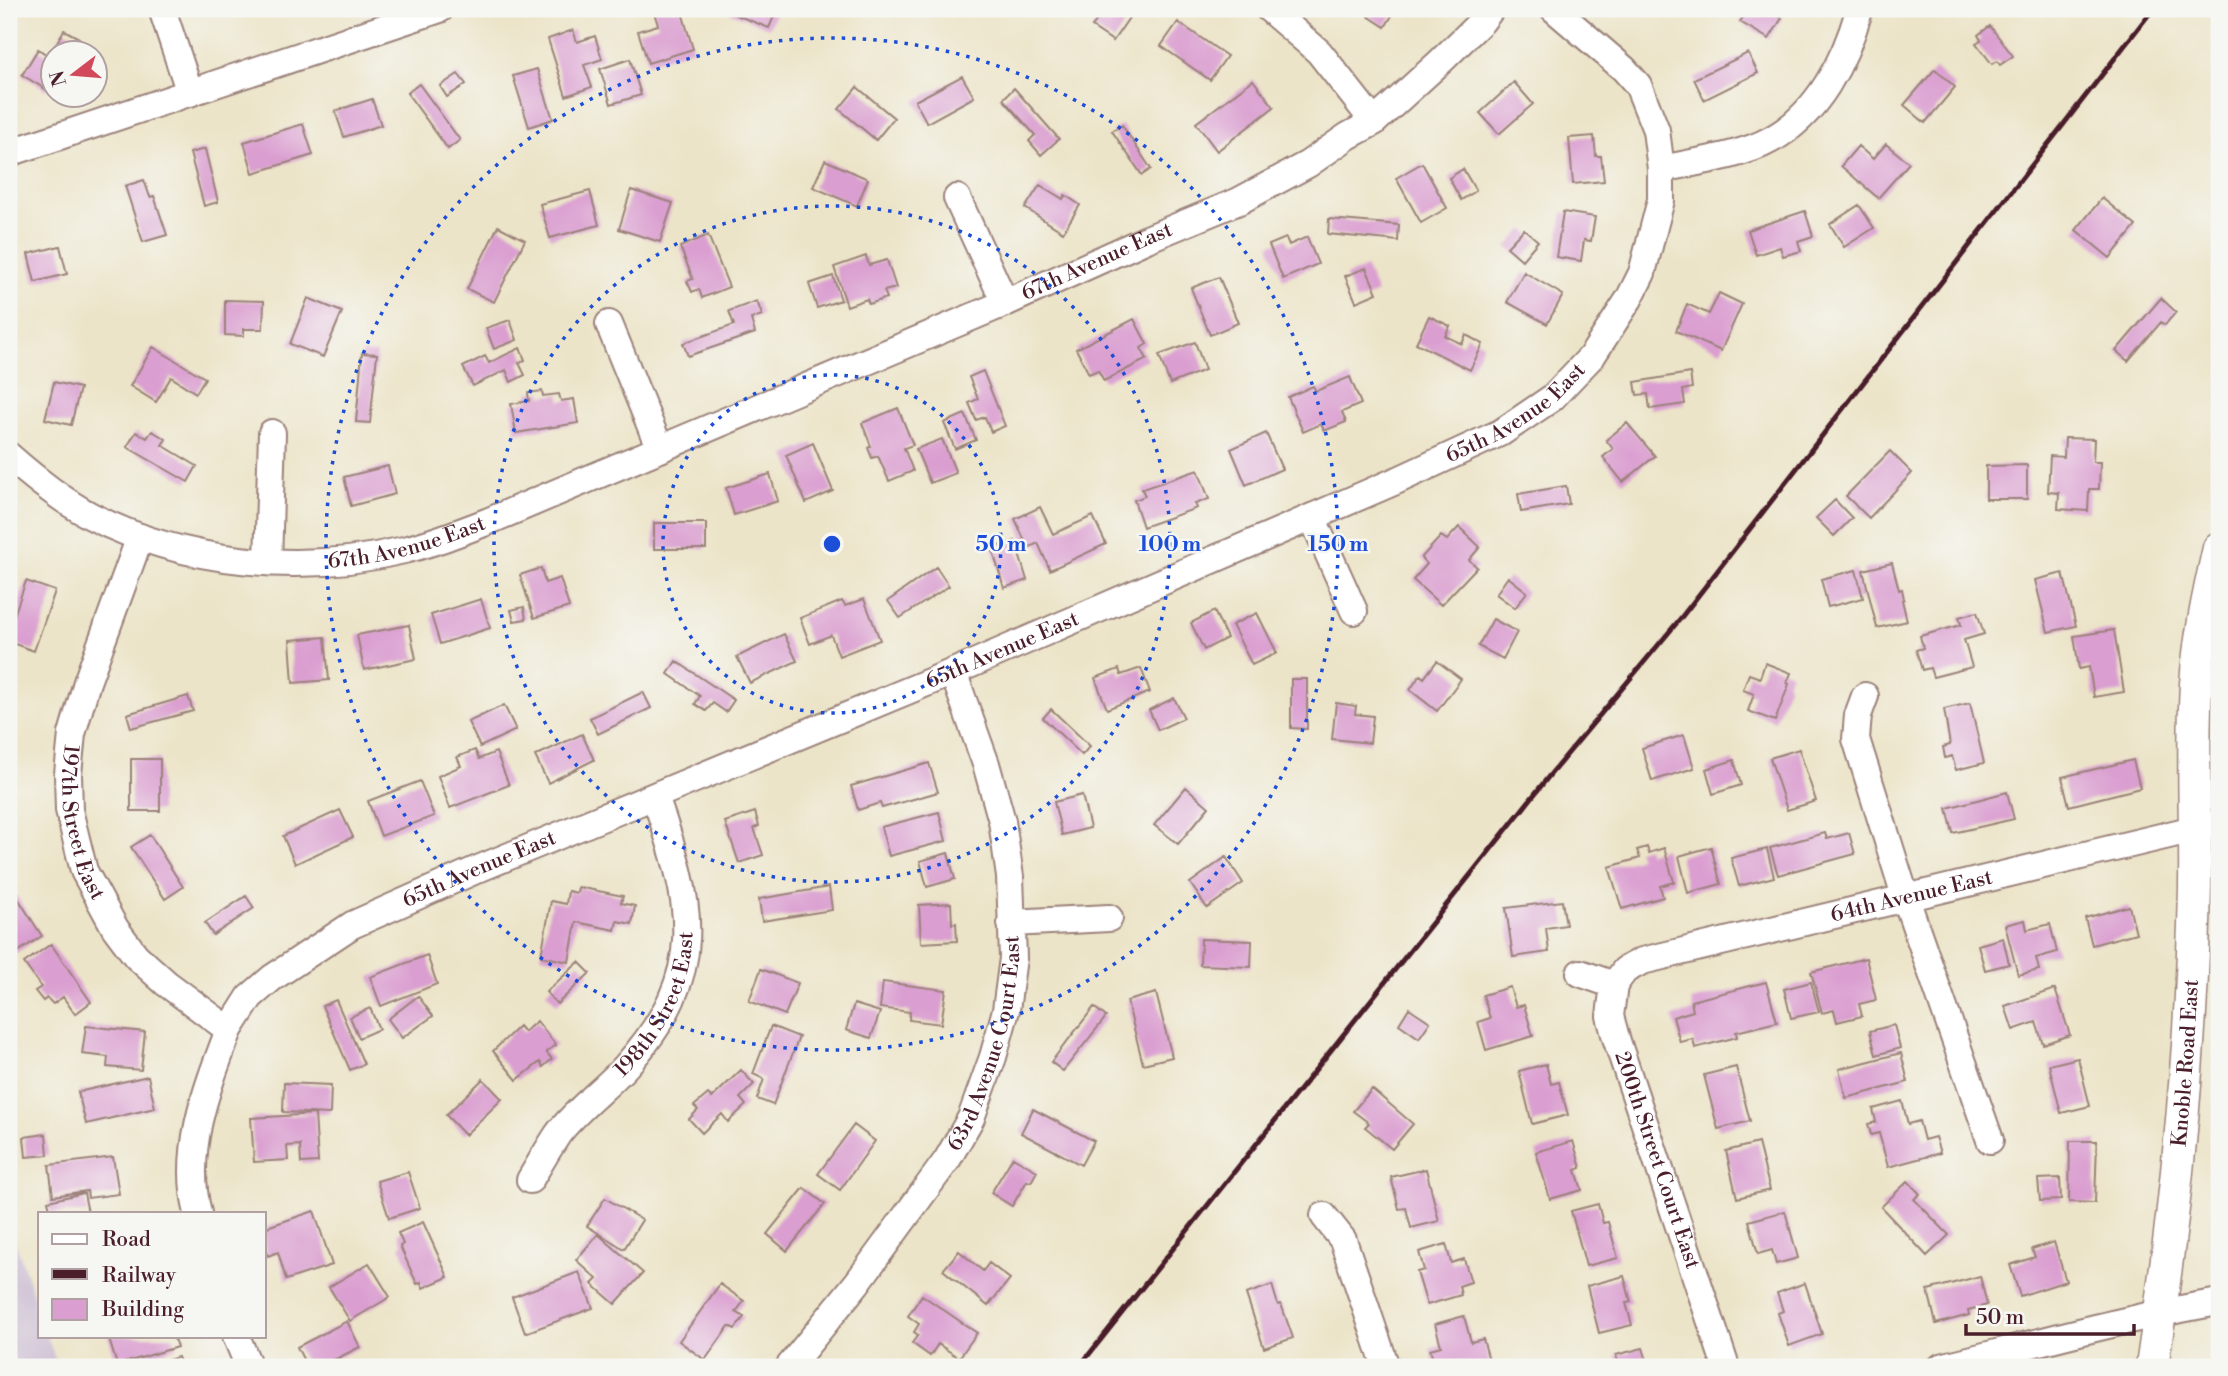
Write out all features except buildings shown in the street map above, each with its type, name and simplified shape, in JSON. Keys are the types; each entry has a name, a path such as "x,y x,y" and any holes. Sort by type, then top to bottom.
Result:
{"street":[{"path":"162,9 190,93"},
{"path":"9,153 440,9"},
{"path":"1269,9 1319,52 1374,122"},
{"name":"67th Avenue East","path":"140,537 168,546 219,556 268,562 321,562 360,559 429,544 489,521 1239,201 1308,164 1348,136 1374,122 1457,45 1491,9"},
{"name":"65th Avenue East","path":"229,1030 250,997 272,978 352,925 478,869 953,672 1312,517 1502,432 1552,398 1576,375 1612,328 1642,273 1661,200 1661,169 1656,130 1638,85 1624,69 1554,9"},
{"path":"1661,169 1719,157 1768,142 1780,134 1808,109 1826,86 1851,40 1858,10"},
{"path":"957,198 1005,303"},
{"path":"609,324 660,449"},
{"path":"268,562 272,433"},
{"path":"9,456 44,485 90,515 140,537"},
{"path":"1312,517 1354,611"},
{"name":"197th Street East","path":"140,537 87,682 72,734 68,774 69,810 84,871 115,928 136,956 156,974 229,1030"},
{"name":"Knoble Road East","path":"2152,1367 2173,1216 2187,1065 2195,886 2207,826 2196,682 2219,548"},
{"name":"63rd Avenue Court East","path":"789,1367 857,1283 939,1171 971,1118 993,1057 1006,1010 1013,958 1010,877 1002,821 986,764 953,672"},
{"path":"1866,696 1858,715 1856,739 1906,899 1990,1140"},
{"name":"198th Street East","path":"530,1180 559,1133 627,1065 657,1026 680,974 687,952 688,916 673,849 655,797"},
{"name":"64th Avenue East","path":"1614,985 1625,970 1642,961 2207,826"},
{"path":"1011,923 1109,918"},
{"path":"1580,973 1614,985"},
{"name":"200th Street Court East","path":"1614,985 1610,1016 1616,1038 1726,1367"},
{"path":"198,1212 193,1171 197,1126 203,1099 229,1030"},
{"path":"1324,1216 1343,1240 1386,1367"},
{"path":"1941,1367 2109,1323 2219,1303"},
{"path":"237,1338 249,1367"}],"shaded area":[{"path":"9,1223 38,1309 38,1338 48,1338 58,1367 9,1367"}],"railway":[{"path":"1079,1367 1549,776 1680,619 2153,9"}]}
